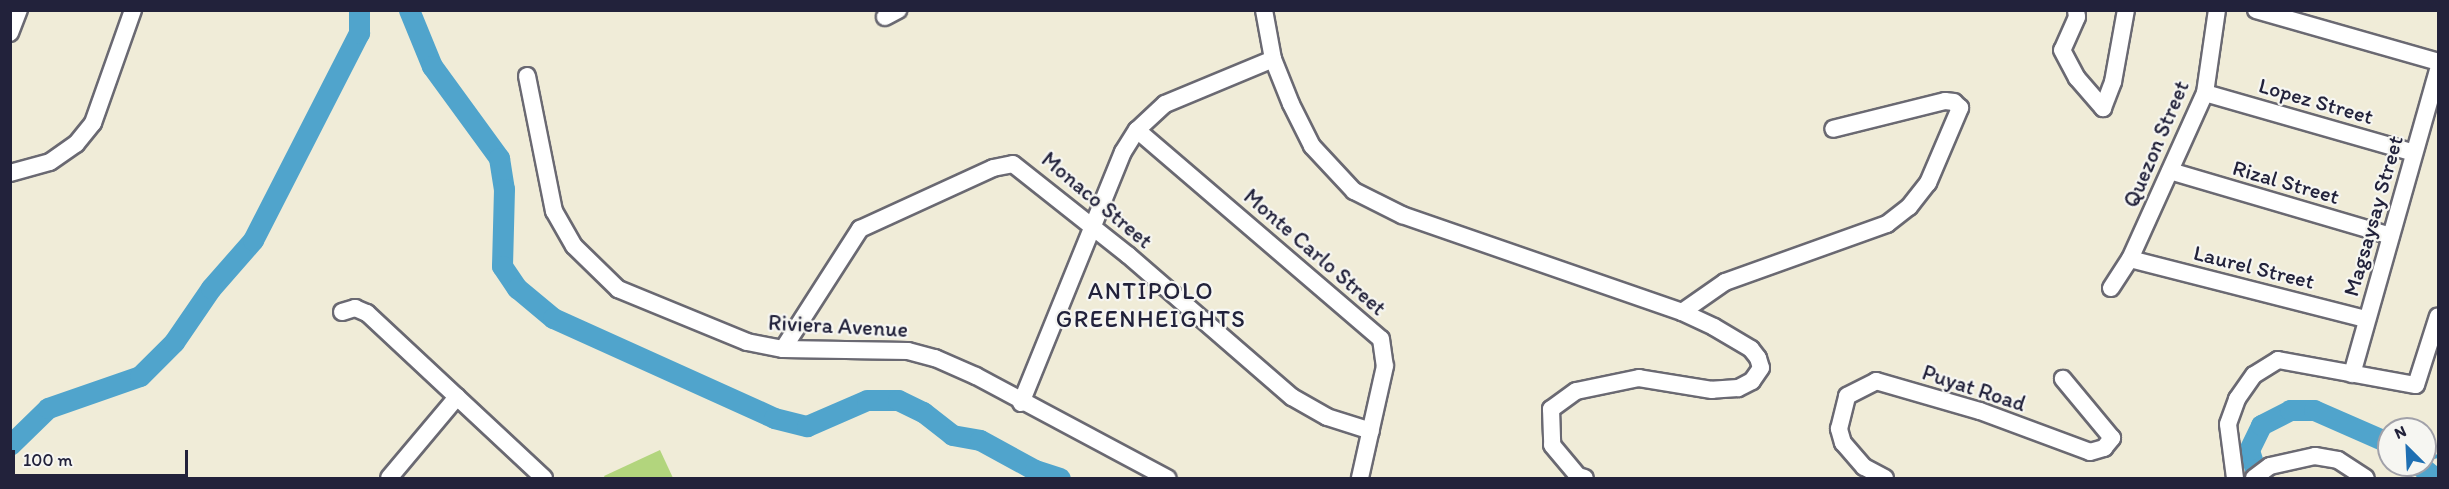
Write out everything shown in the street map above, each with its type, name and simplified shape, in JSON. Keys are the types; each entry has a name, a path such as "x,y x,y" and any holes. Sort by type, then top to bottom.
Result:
{"street":[{"path":"10,33 18,10"},
{"path":"10,173 50,162 76,144 93,123 133,10"},
{"path":"1264,10 1273,59 1312,146 1354,191 1402,215 1682,312 1751,349 1761,368 1752,381 1738,388 1712,390 1639,378 1576,391 1551,410 1552,444 1578,476 1585,478"},
{"path":"2076,10 2077,17 2062,50 2077,78 2103,108 2114,82 2126,10"},
{"name":"Quezon Street","path":"2111,288 2130,259 2205,93 2217,10"},
{"path":"2256,10 2439,62"},
{"path":"1021,403 1123,152 1137,130 1165,104 1273,59"},
{"name":"Magsaysay Street","path":"2352,374 2439,71"},
{"name":"Riviera Avenue","path":"527,76 554,211 574,246 596,270 626,293 747,342 783,349 908,351 976,376 1021,403 1167,478"},
{"name":"Lopez Street","path":"2205,93 2414,153"},
{"path":"1682,312 1725,282 1887,224 1909,207 1928,183 1960,108 1954,102 1945,100 1833,129"},
{"name":"Monte Carlo Street","path":"1137,130 1381,339 1385,366 1360,478"},
{"name":"Monaco Street","path":"783,349 860,230 1005,164 1020,167 1292,397 1327,417 1371,431"},
{"name":"Rizal Street","path":"2170,171 2391,236"},
{"name":"Laurel Street","path":"2130,259 2366,319"},
{"path":"342,312 354,308 367,313 544,478"},
{"path":"2235,478 2228,424 2237,399 2254,375 2278,360 2416,385 2439,316"},
{"name":"Puyat Road","path":"1885,478 1864,467 1843,443 1839,429 1847,396 1876,381 1980,411 2090,452 2104,448 2112,438 2063,379"},
{"path":"389,478 457,397"},
{"path":"2254,478 2271,466 2315,456 2338,460 2366,478"}],"green space":[{"path":"660,450 673,478 605,478 604,476"}],"waterway":[{"path":"10,445 48,408 140,376 174,342 211,288 253,240 359,33 359,10"},
{"path":"409,10 432,66 499,158 504,189 502,266 517,288 553,318 774,418 807,426 867,400 898,400 923,412 952,435 980,440 1035,470 1060,478"},
{"path":"2258,478 2249,450 2261,425 2290,410 2314,410 2377,438"}],"district":[{"name":"ANTIPOLO GREENHEIGHTS","path":"1151,305"}]}
